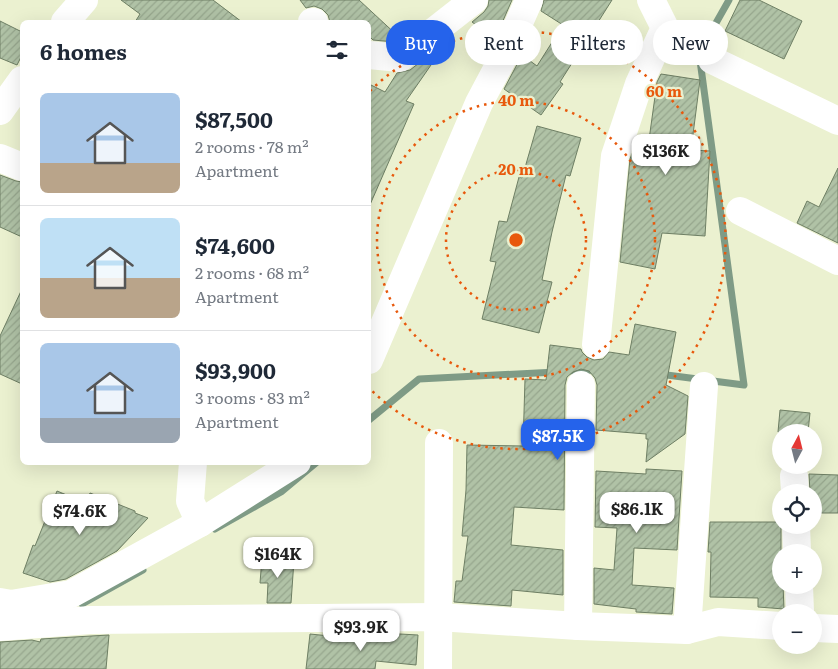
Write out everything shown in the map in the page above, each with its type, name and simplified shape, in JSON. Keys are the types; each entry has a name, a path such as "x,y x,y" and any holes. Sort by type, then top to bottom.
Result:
{"street":[{"path":"67,20 84,0"},
{"path":"371,55 400,58 474,0"},
{"path":"371,355 479,103 506,52 528,0"},
{"path":"596,345 615,156 639,84 666,28 651,0"},
{"path":"722,65 838,121"},
{"path":"0,111 20,83"},
{"path":"0,158 20,166"},
{"path":"740,211 838,261"},
{"path":"578,626 581,384"},
{"path":"687,630 704,386"},
{"path":"438,669 439,442"},
{"path":"193,465 190,501 200,523"},
{"path":"0,602 11,604 71,594 200,523 293,465"},
{"path":"0,627 90,620 438,617 578,626 687,630 718,622 772,625"},
{"path":"822,628 838,629"}],"building":[{"path":"121,0 213,0 239,20 136,20 140,14"},
{"path":"300,0 359,0 386,25 386,41 373,40 371,38 371,20 329,20 328,15 322,9 314,6 306,8"},
{"path":"489,0 512,0 503,20 474,20 488,6"},
{"path":"544,0 612,0 599,20 555,20 541,11"},
{"path":"740,0 759,0 802,21 784,59 728,32 728,25"},
{"path":"0,21 20,31 20,59 17,65 0,58"},
{"path":"551,44 551,65 571,65 560,82 563,84 541,115 504,89 517,65 537,66 541,65 541,60"},
{"path":"416,65 431,65 406,101 414,104 371,202 371,85 385,92 397,73 410,70"},
{"path":"661,74 700,80 691,150 710,151 705,236 662,233 655,269 620,262 630,159 635,146 648,147 657,82"},
{"path":"537,126 581,138 570,176 566,175 552,232 542,280 552,282 539,333 482,319 496,262 490,261 499,221 507,222 519,177 522,178"},
{"path":"838,168 838,243 797,223 807,201 819,207"},
{"path":"0,175 20,182 20,236 0,227"},
{"path":"20,293 20,383 0,374 0,336"},
{"path":"635,324 676,332 666,385 688,396 685,434 646,462 648,439 646,439 646,434 596,430 597,385 595,378 589,371 581,369 573,372 567,377 565,385 564,510 514,507 511,545 563,550 563,595 512,590 511,606 454,602 456,581 462,581 468,536 462,536 467,445 523,446 525,379 546,380 550,345 581,349 587,357 594,360 603,359 609,352 629,355"},
{"path":"780,410 810,413 809,424 779,424"},
{"path":"646,469 682,471 677,550 634,548 632,585 674,588 672,614 636,612 636,609 594,604 594,568 614,570 617,528 595,527 596,471 646,474"},
{"path":"809,474 838,475 838,513 822,513 822,484 810,484"},
{"path":"57,491 86,503 90,493 148,518 117,551 66,579 50,582 23,573"},
{"path":"710,522 772,522 772,534 781,534 781,544 772,544 772,594 783,594 784,604 772,604 772,608 758,607 758,598 710,597 711,552 708,552"},
{"path":"262,558 294,560 291,603 267,603 268,583 260,583"},
{"path":"382,633 418,635 416,665 376,661 375,669 306,669 310,634 382,640"},
{"path":"109,635 106,669 0,669 0,642 32,640 40,642 41,639"}],"waterway":[{"path":"659,374 744,385 699,53 729,0"},
{"path":"567,371 596,370"},
{"path":"371,418 419,379 556,372"},
{"path":"215,529 281,492 313,465"},
{"path":"82,604 143,570"}]}
